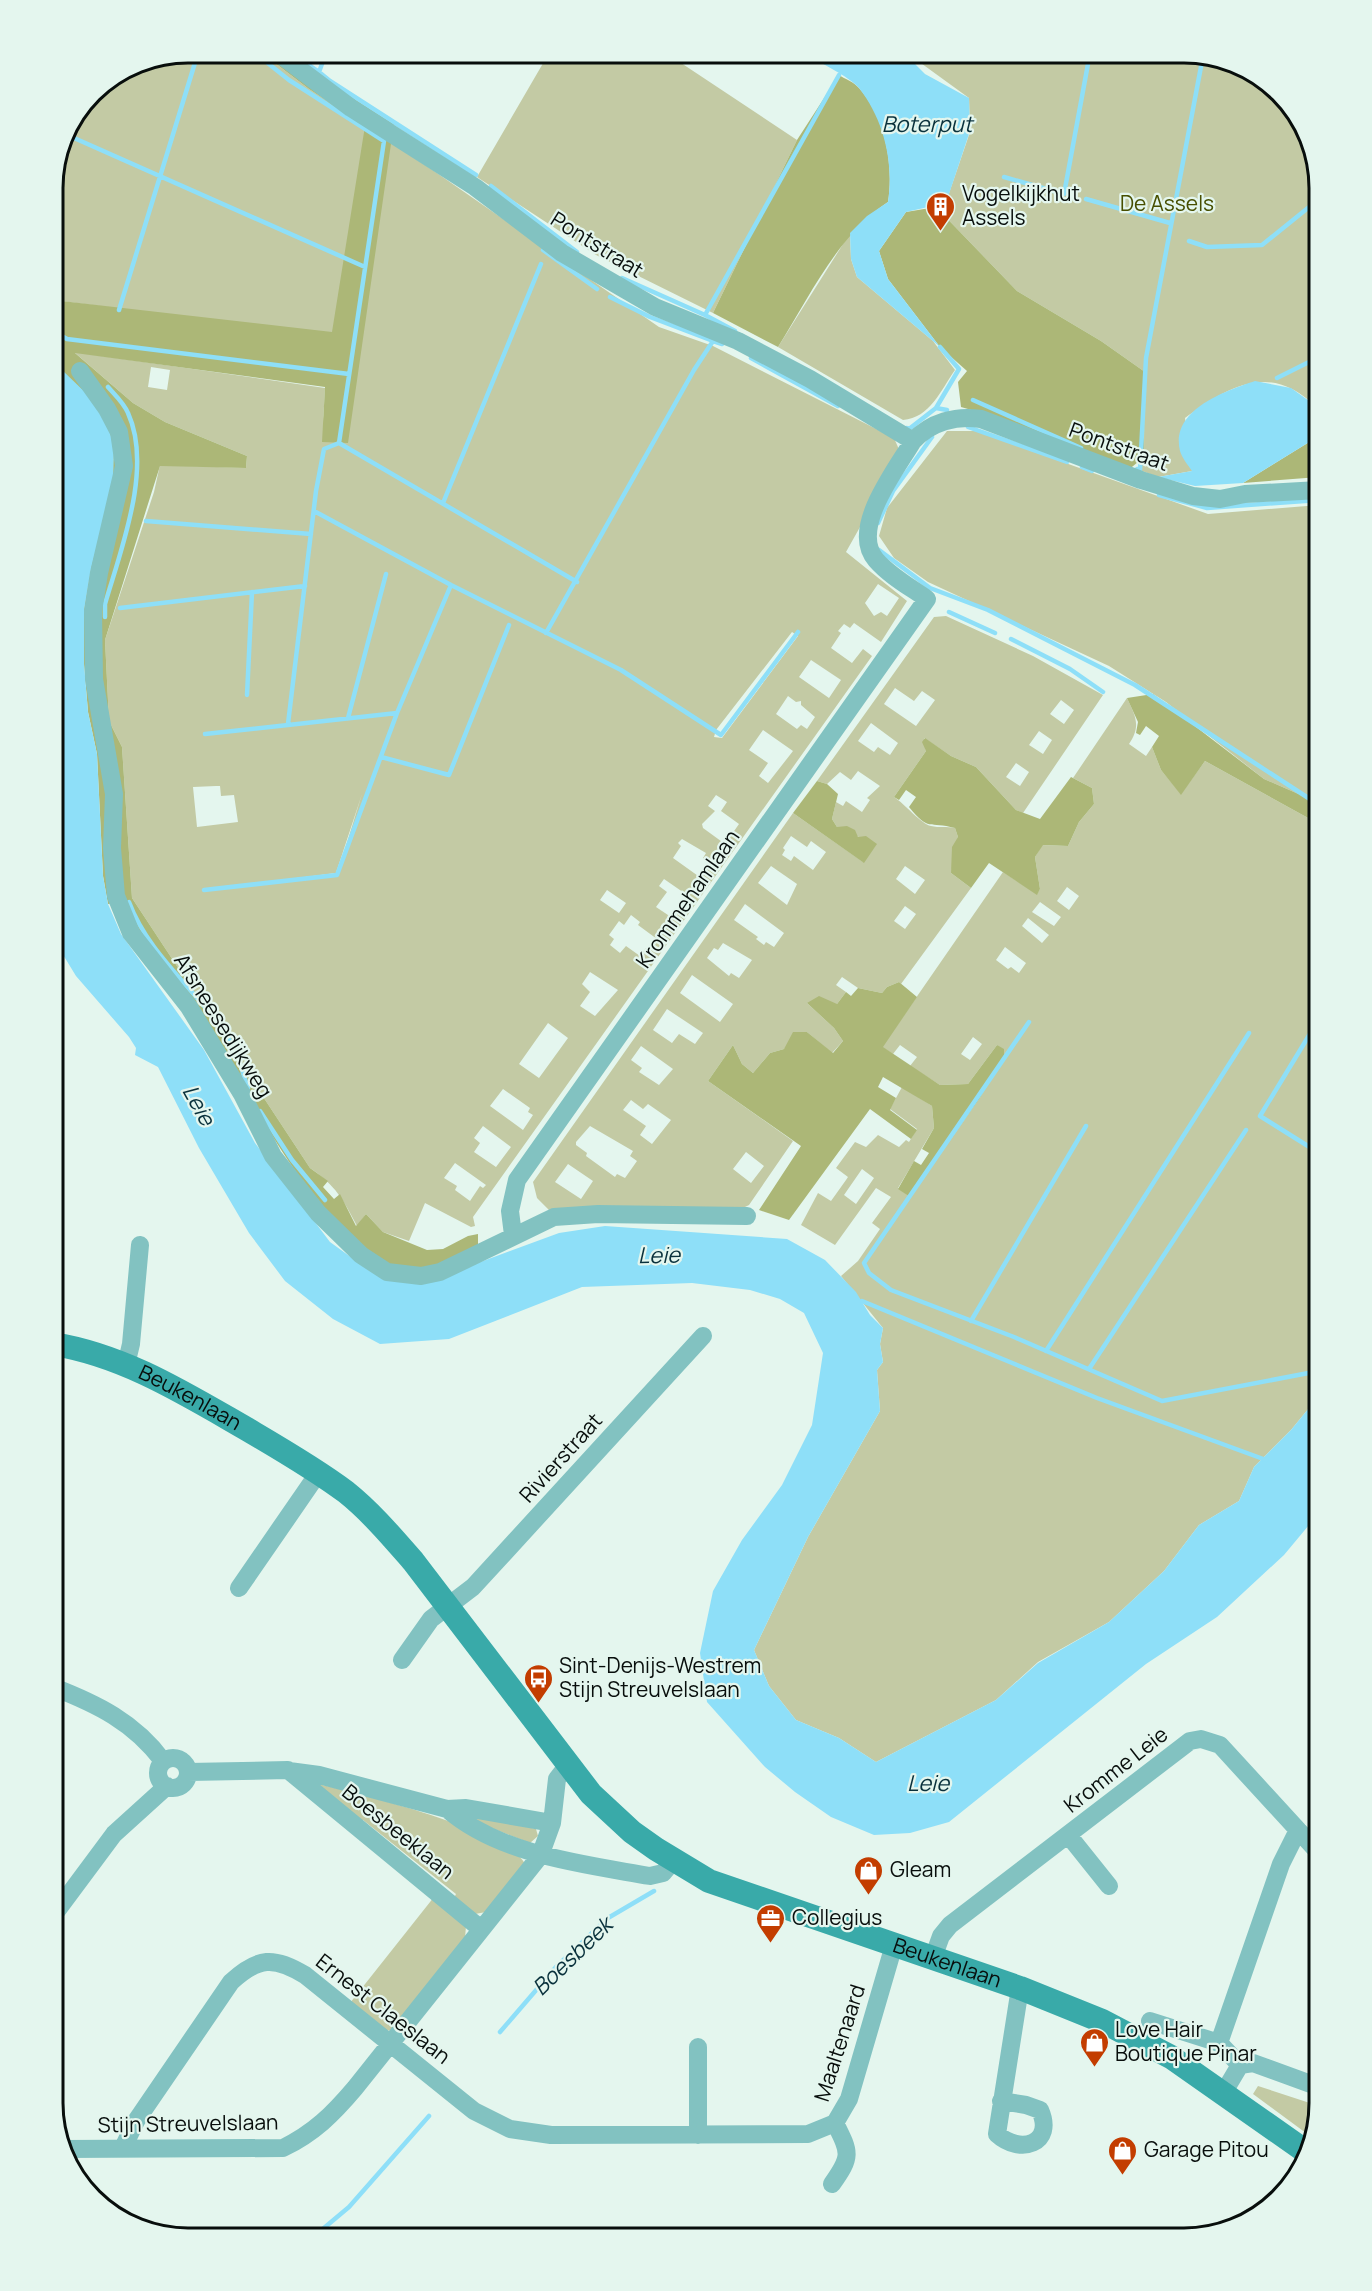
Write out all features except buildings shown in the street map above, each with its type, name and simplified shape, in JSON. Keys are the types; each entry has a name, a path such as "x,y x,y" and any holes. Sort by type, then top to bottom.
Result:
{"street":[{"name":"Pontstraat","path":"292,63 351,108 475,187 562,253 655,306 738,341 810,379 913,441"},
{"name":"Afsneesedijkweg","path":"80,371 102,400 119,432 124,466 99,573 93,611 94,679 114,794 112,848 116,896 131,933 189,1007 242,1094 273,1156 318,1213 361,1255 387,1272 422,1276 440,1272 554,1217 598,1214 747,1216"},
{"name":"Pontstraat","path":"927,599 876,561 869,550 866,538 873,512 913,441 921,432 944,421 968,417 981,419 1141,480 1192,496 1220,499 1245,494 1309,491"},
{"name":"Krommehamlaan","path":"513,1235 510,1211 517,1180 927,599"},
{"path":"126,1365 131,1344 140,1245"},
{"name":"Rivierstraat","path":"447,1607 473,1587 703,1336"},
{"name":"Beukenlaan","path":"63,1347 126,1365 195,1400 319,1472 346,1493 389,1533 567,1766 619,1820 673,1861 710,1881 1020,1988 1102,2020 1171,2057 1301,2148"},
{"path":"239,1588 319,1472"},
{"path":"402,1660 431,1619 447,1607"},
{"path":"63,1691 106,1709 148,1740 163,1761 158,1771 162,1783 167,1786 181,1785 188,1772"},
{"name":"Kromme Leie","path":"933,1958 941,1936 950,1925 1069,1836 1180,1747 1201,1739 1220,1745 1309,1842"},
{"name":"Boesbeeklaan","path":"163,1761 179,1759 184,1762 188,1772 288,1770 319,1775 447,1809 466,1808 552,1823"},
{"path":"567,1766 557,1779 552,1823 540,1856 650,1876 663,1873 673,1861"},
{"name":"Boesbeeklaan","path":"288,1770 481,1929"},
{"path":"63,1901 114,1834 167,1786"},
{"name":"Boesbeeklaan","path":"447,1809 462,1822 540,1856"},
{"path":"1219,2043 1281,1864 1298,1830"},
{"name":"Kromme Leie","path":"1069,1836 1110,1886"},
{"name":"Stijn Streuvelslaan","path":"73,2150 283,2148 310,2135 330,2119 540,1856"},
{"name":"Maaltenaard","path":"832,2184 848,2158 847,2148 835,2123 849,2099 894,1945"},
{"name":"Ernest Claeslaan","path":"123,2148 136,2121 231,1982 245,1969 260,1962 276,1961 305,1975 474,2111 510,2130 551,2135 808,2134 835,2123"},
{"name":"Beukenlaan","path":"1001,2102 1020,1988"},
{"path":"1150,2021 1219,2043 1240,2065"},
{"path":"698,2047 698,2135"},
{"path":"1240,2065 1253,2063 1309,2083"},
{"path":"1224,2092 1240,2065"}],"green space":[{"path":"275,63 309,89 434,171 659,327 713,346 894,438 901,454 846,552 907,601 881,642 854,623 850,628 844,624 838,631 841,633 831,648 852,663 863,649 872,656 473,1217 475,1226 471,1227 425,1203 409,1241 383,1232 366,1214 357,1226 338,1194 310,1168 132,898 122,747 109,721 105,640 154,492 160,465 246,468 247,456 165,422 133,403 74,352 325,388 323,424 334,336 63,301 63,179 67,155 84,118 105,94 132,76 155,67 171,64","holes":["151,367 170,370 167,390 148,387","878,584 899,598 887,616 881,612 874,616 865,603","792,632 798,636 722,738 714,737 716,730","811,660 841,680 829,698 799,677","788,696 796,702 801,701 801,705 815,717 807,729 801,725 797,729 776,714","763,730 793,751 768,783 759,776 768,763 749,750","220,786 221,796 234,795 238,822 197,827 193,787","362,794 337,875 212,889 336,873","716,795 727,802 721,811 739,824 725,844 703,828 702,824 715,811 708,806","682,839 706,853 703,858 711,864 701,878 673,858 681,846 678,843","664,879 690,897 674,919 656,907 667,892 659,886","607,890 626,903 619,913 600,900","631,915 640,922 638,925 657,939 650,950 646,948 640,956 626,946 620,953 610,945 614,939 609,935 619,921 624,925","590,972 618,990 595,1016 580,1006 590,992 582,984","548,1023 568,1038 539,1078 519,1064","503,1089 530,1108 528,1112 533,1115 523,1130 490,1106","483,1126 511,1147 496,1167 474,1152 480,1143 474,1138","455,1163 486,1185 483,1188 480,1186 470,1201 455,1190 457,1186 444,1178"]},
{"path":"275,63 305,63 316,73 394,123 348,443 322,442 325,387 75,353 133,403 165,422 247,456 246,468 160,466 105,640 109,721 122,747 132,898 310,1168 328,1181 323,1187 334,1199 340,1194 356,1226 366,1214 383,1232 427,1250 443,1249 468,1236 478,1234 478,1247 443,1263 420,1269 396,1267 362,1249 322,1208 285,1155 122,902 108,904 103,876 97,754 88,712 84,664 84,610 91,569 63,377 63,301 332,332 365,126 309,89"},
{"path":"543,63 681,63 797,140 713,313 596,255 477,177"},
{"name":"De Assels","path":"921,63 1193,63 1209,65 1240,76 1267,94 1288,118 1296,132 1305,155 1308,171 1309,400 1296,391 1277,384 1263,382 1236,388 1209,401 1185,418 1192,471 1158,477 1137,469 1144,456 1145,372 1101,341 1017,291 936,207 946,202 970,132 969,98"},
{"path":"839,75 859,88 868,100 881,127 890,172 888,202 870,216 839,249 778,347 713,313 797,140"},
{"path":"936,207 1017,291 1101,341 1145,372 1144,457 1121,476 982,413 961,407 958,382 967,371 940,347 888,279 879,251 906,212"},
{"path":"850,233 851,259 857,277 933,341 955,370 928,409 912,418 903,420 778,347"},
{"path":"947,431 976,431 1208,514 1309,506 1309,799 1264,779 1166,702 1109,666 928,582 894,558 879,536 887,508"},
{"path":"1309,442 1309,478 1243,483"},
{"path":"946,616 1033,656 1103,695 1023,813 1016,810 976,767 951,756 924,738 926,751 894,797 927,824 934,827 955,828 958,837 951,873 971,888 901,984 899,982 887,987 882,993 858,988 842,977 836,985 846,992 837,1004 807,1003 834,1028 843,1041 832,1053 807,1032 784,1049 770,1053 753,1073 742,1064 733,1045 708,1081 793,1141 749,1205 741,1209 551,1212 537,1198 533,1182 793,813 863,862 876,845 837,827 832,819 836,802 843,806 846,801 862,812 870,800 867,798 880,786 858,771 851,780 840,772 827,784 817,781 934,617","holes":["895,688 914,701 922,691 935,700 916,726 884,704","1061,700 1074,710 1064,724 1050,714","871,723 898,743 890,755 878,747 874,752 858,741","1039,731 1052,740 1043,754 1029,745","1016,763 1029,772 1020,786 1006,777","791,836 807,847 811,841 826,852 813,870 794,856 791,861 782,855 785,850 783,848","771,866 797,884 787,905 758,883","905,866 925,880 915,894 896,879","745,904 784,933 774,947 766,942 764,945 756,939 758,937 734,920","905,906 916,914 905,929 894,921","723,943 752,960 739,978 731,973 729,976 707,958 714,948 718,950","692,975 733,1004 720,1022 680,993","667,1009 703,1033 695,1044 679,1034 672,1043 653,1030","641,1046 673,1069 659,1085 639,1072 642,1068 631,1060","631,1100 643,1109 648,1104 671,1120 652,1144 640,1135 646,1126 623,1110","590,1126 633,1151 630,1156 637,1161 625,1178 617,1174 615,1177 586,1156 587,1153 576,1145 576,1142","746,1152 764,1166 751,1183 733,1169","568,1164 593,1181 581,1199 555,1182"]},
{"path":"1153,694 1264,779 1309,799 1309,818 1205,761 1181,795 1161,770 1152,747 1159,736 1146,726 1140,735 1136,733 1138,722 1127,698"},
{"path":"1127,698 1136,721 1135,732 1129,744 1146,756 1152,747 1161,770 1181,794 1205,761 1309,818 1309,1408 1291,1430 1254,1467 1239,1501 1199,1525 1164,1571 1109,1622 1038,1662 996,1700 876,1762 839,1738 796,1720 769,1686 754,1650 808,1537 880,1411 877,1370 883,1362 880,1344 883,1328 841,1276 858,1261 880,1229 872,1223 891,1197 876,1188 835,1245 801,1225 818,1193 831,1201 848,1177 836,1168 855,1142 866,1147 878,1135 899,1147 906,1140 909,1142 917,1129 890,1109 902,1087 932,1106 934,1128 898,1188 910,1197 980,1098 1004,1056 997,1045 968,1084 940,1085 910,1066 917,1057 900,1045 893,1054 882,1047 1003,872 1037,894 1040,889 1035,857 1042,845 1068,846 1079,822 1094,804 1092,788 1073,778","holes":["1067,887 1079,896 1069,910 1057,901","1040,902 1061,917 1054,926 1032,912","1028,918 1049,935 1042,943 1022,926","1005,947 1026,963 1019,973 1011,967 1008,969 996,960","973,1037 982,1044 970,1060 961,1054","862,1169 874,1178 856,1204 844,1195"]},
{"path":"925,738 951,756 976,767 1016,810 1040,819 1071,777 1092,788 1094,804 1079,822 1068,846 1043,845 1035,857 1040,889 1037,895 989,863 971,888 951,873 952,847 958,837 955,828 925,823 921,820 909,807 916,797 906,790 899,800 894,797 926,751 922,742"},
{"path":"817,781 827,784 838,794 832,819 837,827 847,826 855,830 858,837 866,836 877,844 864,863 793,813"},
{"path":"899,982 917,997 883,1047 940,1085 968,1084 997,1045 1004,1049 1004,1056 980,1098 910,1197 898,1189 914,1161 921,1165 929,1153 922,1149 934,1128 932,1106 883,1077 878,1087 896,1098 890,1110 917,1130 911,1139 870,1109 789,1220 759,1210 801,1146 708,1081 733,1045 742,1064 753,1073 770,1053 784,1049 793,1032 807,1032 833,1053 843,1041 834,1028 807,1003 819,996 837,1004 846,992 851,996 858,988 882,993 887,987"},
{"path":"314,1783 394,1804 461,1826 491,1838 513,1851 525,1864 486,1912 475,1914 454,1898 456,1894 363,1820 360,1823"},
{"path":"468,1813 536,1829 538,1836 530,1843 466,1818"},
{"path":"434,1897 466,1926 465,1938 391,2030 386,2031 350,2003"},
{"path":"1258,2086 1309,2103 1306,2133 1253,2094"}],"water":[{"name":"Boterput","path":"822,63 914,63 925,74 969,98 970,131 946,203 906,212 879,251 888,279 940,347 857,277 851,259 850,233 867,216 888,202 890,172 885,142 875,114 859,88"},
{"name":"Leie","path":"63,371 88,395 107,421 114,448 113,484 91,569 84,610 84,664 88,712 97,754 103,876 108,904 121,934 204,1050 255,1143 330,1242 370,1271 429,1281 559,1233 605,1226 787,1239 825,1260 856,1292 870,1315 883,1328 880,1344 883,1362 877,1370 880,1411 808,1537 754,1650 769,1686 796,1720 839,1738 876,1762 996,1700 1038,1663 1109,1622 1164,1571 1199,1525 1239,1501 1254,1467 1291,1430 1309,1408 1309,1525 1284,1555 1217,1617 1146,1664 949,1822 910,1833 874,1835 831,1817 795,1792 765,1767 707,1702 700,1653 713,1591 742,1540 782,1485 812,1425 823,1353 804,1313 780,1299 750,1290 692,1283 582,1287 449,1339 380,1344 333,1319 285,1281 249,1233 199,1148 158,1067 135,1055 136,1048 129,1037 76,976 63,955"},
{"path":"1255,381 1291,388 1309,401 1309,442 1243,483 1195,486 1158,477 1192,471 1180,451 1179,437 1183,424 1202,404 1229,390"}],"waterway":[{"path":"119,310 195,63"},
{"path":"268,63 289,80 384,141 339,443"},
{"path":"306,63 319,72"},
{"path":"322,63 319,72 330,81 476,175"},
{"path":"1004,177 1064,194 1088,63"},
{"path":"1137,469 1140,470 1146,358 1201,64"},
{"path":"622,278 705,315 839,75"},
{"path":"74,138 365,267"},
{"path":"491,186 577,252"},
{"path":"1086,199 1170,223"},
{"path":"1189,241 1207,247 1262,245 1309,207"},
{"path":"543,250 597,289"},
{"path":"443,503 541,264"},
{"path":"610,297 650,317 713,341"},
{"path":"705,315 735,331"},
{"path":"63,337 349,374"},
{"path":"546,633 694,370 713,341 722,344"},
{"path":"940,347 959,369 936,408 947,410"},
{"path":"751,358 838,406"},
{"path":"1277,378 1309,362"},
{"path":"105,617 105,604 132,509 137,458 135,435 128,413 122,402 108,387"},
{"path":"973,400 1081,448"},
{"path":"907,428 909,429 936,408"},
{"path":"968,427 1067,462"},
{"path":"878,523 893,491 932,437"},
{"path":"288,724 316,491 324,449 339,443 577,582"},
{"path":"1082,467 1092,471"},
{"path":"1159,495 1207,508 1309,501"},
{"path":"314,511 451,585 621,670 721,735 798,632"},
{"path":"146,521 311,534"},
{"path":"879,550 930,588 988,610 1135,685 1309,798"},
{"path":"348,718 386,574"},
{"path":"397,713 451,585"},
{"path":"120,608 305,586"},
{"path":"247,695 252,592"},
{"path":"949,612 995,633"},
{"path":"381,757 449,775 509,625"},
{"path":"1011,639 1070,669 1103,692"},
{"path":"204,890 337,875 397,713 205,734"},
{"path":"129,902 150,942 222,1029 234,1048 248,1088"},
{"path":"1029,1022 864,1263 869,1273 891,1290 1014,1337 1162,1401 1309,1373"},
{"path":"1046,1351 1249,1033"},
{"path":"1309,1035 1260,1116 1309,1147"},
{"path":"260,1111 292,1160 325,1200"},
{"path":"971,1321 1086,1126"},
{"path":"1089,1369 1246,1130"},
{"path":"862,1301 1097,1398 1266,1460"},
{"name":"Boesbeek","path":"500,2032 556,1967 608,1918 654,1891"},
{"name":"Boesbeek","path":"324,2228 349,2207 429,2116"}],"place":[{"name":"Vogelkijkhut Assels","path":"941,232"},
{"name":"Sint-Denijs-Westrem Stijn Streuvelslaan","path":"538,1704"},
{"name":"Gleam","path":"869,1896"},
{"name":"Collegius","path":"771,1944"},
{"name":"Love Hair Boutique Pinar","path":"1094,2068"},
{"name":"Garage Pitou","path":"1123,2176"}]}
